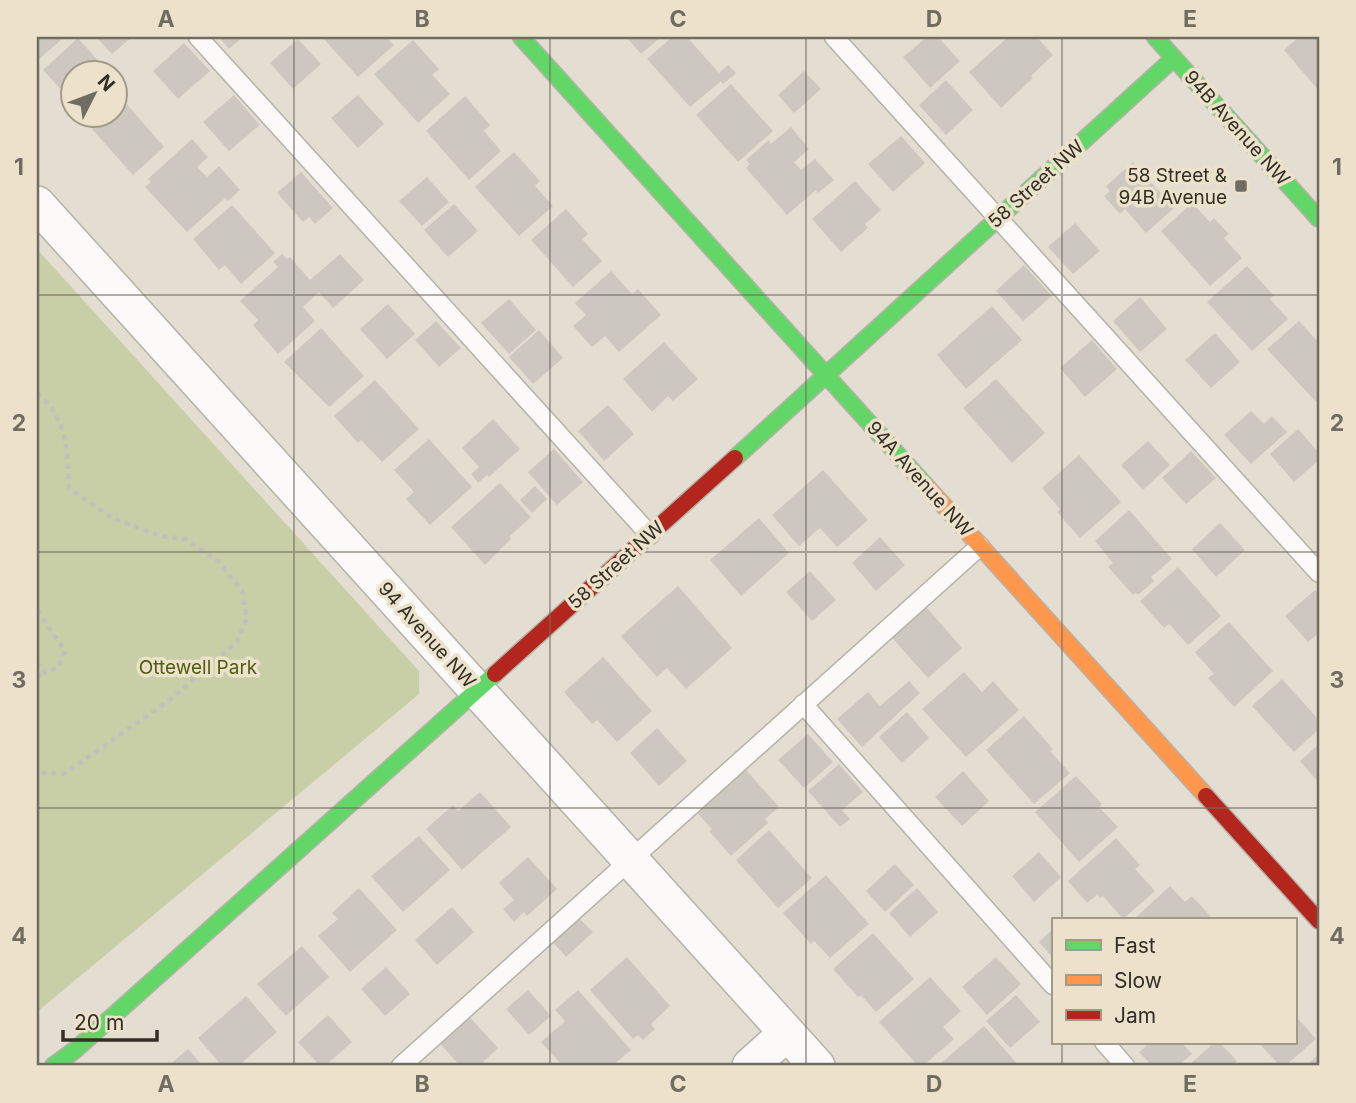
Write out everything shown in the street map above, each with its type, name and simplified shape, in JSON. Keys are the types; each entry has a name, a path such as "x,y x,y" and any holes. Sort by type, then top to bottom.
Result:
{"street":[{"name":"94A Avenue NW","path":"521,37 1319,921"},
{"name":"94B Avenue NW","path":"1155,37 1319,219"},
{"name":"58 Street NW","path":"53,1066 75,1050 477,691 1174,58"},
{"name":"94 Avenue NW","path":"37,204 817,1066"},
{"path":"750,1066 787,1033"}],"lane":[{"path":"198,37 650,535"},
{"path":"834,37 1319,573"},
{"path":"401,1066 980,546"},
{"path":"803,705 1052,984"},
{"path":"1106,1044 1125,1066"}],"path":[{"path":"37,393 52,406 66,443 69,488 112,517 161,536 186,539 218,561 242,591 247,618 237,642 171,699 64,774 37,772"},
{"path":"37,610 39,618 65,651 58,667 37,676"},
{"path":"37,663 45,673"}],"green space":[{"name":"Ottewell Park","path":"37,249 419,671 419,694 37,1012"}],"building":[{"path":"37,37 59,37 61,40 37,61"},
{"path":"96,37 132,37 112,54"},
{"path":"219,37 243,37 229,49"},
{"path":"322,37 386,37 394,45 358,77"},
{"path":"626,37 661,37 641,54"},
{"path":"672,37 687,37 719,73 728,65 736,73 723,84 721,81 690,107 647,59"},
{"path":"927,37 938,37 960,61 930,88 903,57"},
{"path":"1008,37 1037,37 1053,55 1001,108 969,72"},
{"path":"1299,37 1319,37 1319,91 1284,50"},
{"path":"78,38 98,60 60,60 60,89 43,70"},
{"path":"298,39 321,64 293,89 270,63"},
{"path":"413,40 439,69 432,75 450,94 418,123 374,74"},
{"path":"184,43 210,71 178,99 153,71"},
{"path":"804,71 821,89 794,113 778,95"},
{"path":"946,80 973,110 946,135 919,105"},
{"path":"731,84 773,131 738,162 696,115"},
{"path":"234,95 260,125 229,151 203,122"},
{"path":"358,95 384,124 358,148 331,118"},
{"path":"465,96 490,125 484,131 501,151 469,180 426,131"},
{"path":"130,108 164,147 133,175 93,130 130,130"},
{"path":"791,127 809,149 794,162 801,170 815,159 834,180 818,193 816,190 787,215 746,168 750,164 746,160 769,140 771,144"},
{"path":"901,136 925,163 893,192 868,164"},
{"path":"192,139 208,157 197,167 207,177 219,166 240,190 228,201 225,198 187,232 145,187 151,182 148,179"},
{"path":"514,152 540,181 535,186 553,206 519,236 475,187"},
{"path":"1133,162 1174,208 1146,233 1125,209 1120,214 1104,196 1110,191 1106,186"},
{"path":"301,172 333,208 315,224 309,217 303,222 277,193"},
{"path":"427,177 449,202 422,226 399,201"},
{"path":"855,181 881,210 865,224 868,228 841,252 812,219"},
{"path":"1192,203 1210,222 1214,218 1229,234 1224,238 1242,258 1210,286 1161,231"},
{"path":"454,204 478,231 448,257 424,230"},
{"path":"232,205 275,253 241,284 225,265 219,270 193,239"},
{"path":"566,209 588,234 582,239 602,261 573,287 531,240"},
{"path":"1075,223 1100,251 1073,274 1048,247"},
{"path":"282,254 287,259 290,257 310,280 340,254 364,280 333,308 319,292 303,307 315,321 278,354 253,325 258,320 240,301 278,267 273,262"},
{"path":"1024,265 1052,296 1023,321 996,291"},
{"path":"1247,266 1274,296 1270,299 1288,319 1252,351 1207,302"},
{"path":"611,271 632,294 638,289 661,315 619,352 605,336 592,347 573,326 586,315 575,303"},
{"path":"1140,297 1167,329 1140,352 1113,321"},
{"path":"509,299 536,330 509,354 481,323"},
{"path":"388,304 415,334 387,359 360,329"},
{"path":"992,306 1022,340 966,389 937,355"},
{"path":"436,321 461,348 439,367 415,340"},
{"path":"1299,321 1319,343 1318,404 1267,349"},
{"path":"321,328 364,376 329,407 284,362"},
{"path":"539,330 563,358 533,384 509,357"},
{"path":"1215,333 1240,362 1211,388 1185,360"},
{"path":"1092,340 1117,369 1085,397 1060,368"},
{"path":"664,342 698,379 673,401 668,396 652,412 623,379"},
{"path":"996,379 1045,433 1012,463 963,408"},
{"path":"375,380 419,429 382,462 361,440 358,443 334,416"},
{"path":"608,405 634,434 604,461 578,431"},
{"path":"1251,411 1264,424 1272,416 1287,432 1251,464 1224,435"},
{"path":"493,419 520,449 489,477 487,475 478,483 471,474 479,467 462,448"},
{"path":"1298,429 1319,453 1319,460 1294,482 1270,454"},
{"path":"429,439 472,487 430,525 406,499 414,492 394,470"},
{"path":"1148,441 1170,465 1143,490 1121,465"},
{"path":"554,449 583,482 557,505 528,472"},
{"path":"1191,451 1216,478 1186,504 1162,478"},
{"path":"1079,455 1121,502 1080,538 1057,512 1060,509 1042,488"},
{"path":"823,470 868,520 837,547 820,528 799,546 772,515"},
{"path":"500,483 531,517 485,565 451,527"},
{"path":"535,486 547,499 532,513 520,500"},
{"path":"1129,510 1172,559 1151,577 1154,581 1138,595 1133,595 1108,567 1113,563 1095,541"},
{"path":"759,518 789,553 741,596 710,560"},
{"path":"1220,523 1245,550 1216,577 1192,549"},
{"path":"880,537 905,565 876,591 852,563"},
{"path":"1178,567 1221,616 1188,645 1169,624 1164,628 1140,601"},
{"path":"810,571 836,600 812,621 786,592"},
{"path":"678,586 732,648 686,689 667,668 657,677 621,636"},
{"path":"1315,590 1319,595 1319,633 1308,642 1285,616"},
{"path":"920,600 962,648 928,678 886,631"},
{"path":"1229,622 1273,671 1234,707 1208,678 1214,674 1195,652"},
{"path":"603,657 652,711 617,742 597,720 592,724 564,692"},
{"path":"964,672 982,692 993,681 1019,710 966,757 922,709"},
{"path":"1282,679 1319,720 1319,729 1294,752 1252,706"},
{"path":"909,681 920,693 862,747 837,719 868,692 880,706"},
{"path":"907,712 929,738 902,763 879,737"},
{"path":"1024,716 1070,773 1034,804 986,750"},
{"path":"657,728 687,761 659,786 630,753"},
{"path":"808,734 833,762 804,788 778,760"},
{"path":"1319,744 1319,783 1300,761"},
{"path":"739,762 779,807 765,819 768,823 731,856 709,831 712,829 689,804"},
{"path":"839,764 863,792 842,810 850,819 840,827 808,791"},
{"path":"963,771 989,801 962,826 935,797"},
{"path":"1076,776 1102,804 1099,807 1118,827 1079,862 1035,812"},
{"path":"480,792 511,827 462,870 426,829 453,805 458,811"},
{"path":"769,830 812,878 778,908 736,860"},
{"path":"419,836 450,870 403,912 371,876"},
{"path":"1116,838 1140,865 1135,869 1155,891 1122,918 1103,896 1100,898 1097,895 1087,903 1068,881"},
{"path":"1039,852 1061,877 1034,902 1012,876"},
{"path":"528,857 557,889 527,916 524,912 514,922 503,909 514,900 499,883"},
{"path":"895,864 914,885 885,912 866,891"},
{"path":"826,875 869,924 830,958 814,941 811,944 783,913"},
{"path":"1170,886 1185,902 1192,896 1212,918 1135,918"},
{"path":"359,888 397,930 350,972 318,936 338,919 332,913"},
{"path":"917,888 938,912 910,937 889,913"},
{"path":"452,907 474,932 437,965 415,940"},
{"path":"575,914 593,932 566,957 549,938"},
{"path":"1052,930 1052,957 1039,942"},
{"path":"873,933 914,979 876,1012 861,995 858,997 833,969"},
{"path":"302,946 329,977 286,1016 257,984"},
{"path":"627,957 670,1006 651,1024 655,1029 643,1040 638,1035 633,1039 590,990"},
{"path":"996,957 1021,984 987,1015 962,987"},
{"path":"386,967 410,994 385,1016 361,989"},
{"path":"930,977 961,1011 943,1027 954,1039 923,1066 918,1066 879,1022"},
{"path":"528,990 551,1016 529,1035 506,1009"},
{"path":"578,990 631,1050 612,1066 563,1066 541,1042 565,1021 555,1010"},
{"path":"1016,995 1040,1022 1010,1048 986,1021"},
{"path":"246,996 277,1032 238,1066 222,1066 198,1038"},
{"path":"466,1013 498,1048 479,1066 460,1066 437,1040"},
{"path":"328,1015 352,1042 325,1066 320,1066 298,1042"},
{"path":"1296,1016 1316,1039 1285,1066 1280,1066 1260,1044 1296,1044"},
{"path":"984,1026 1019,1066 940,1064"},
{"path":"1149,1044 1183,1044 1192,1054 1178,1066 1152,1066 1139,1052"},
{"path":"1213,1044 1221,1044 1237,1061 1231,1066 1188,1066"},
{"path":"188,1049 203,1066 168,1066"},
{"path":"1319,1054 1319,1066 1306,1066"}],"traffic: fast":[{"path":"521,37 927,487"},
{"path":"1155,37 1319,219"},
{"path":"735,458 1174,58"},
{"path":"53,1066 75,1050 495,674"}],"traffic: slow":[{"path":"927,487 1206,796"}],"traffic: jam":[{"path":"495,674 735,458"},
{"path":"1206,796 1319,921"}],"place":[{"name":"58 Street & 94B Avenue","path":"1241,186"}]}
